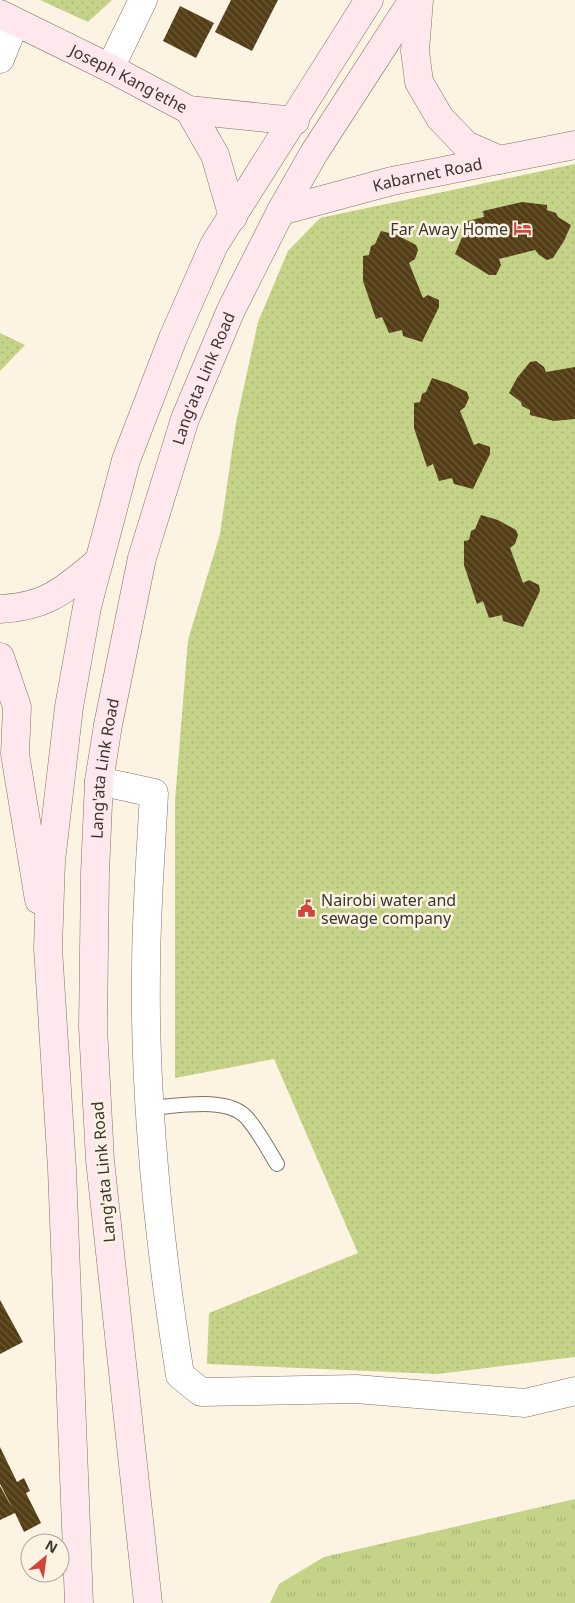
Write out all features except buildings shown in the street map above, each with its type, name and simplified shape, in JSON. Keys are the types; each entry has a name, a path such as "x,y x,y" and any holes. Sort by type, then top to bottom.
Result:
{"main road":[{"path":"79,1603 62,1169 48,948 51,861 69,707 87,607 126,460 172,338 214,245 295,121 369,0"},
{"name":"Lang'ata Link Road","path":"148,1603 100,1160 93,1027 95,872 99,781 108,725 142,558 185,420 231,310 281,210 314,153 413,0"},
{"path":"418,0 415,51 419,82 440,118 466,146 500,160"},
{"name":"Joseph Kang'ethe","path":"7,18 110,68 189,110 295,121"},
{"path":"189,110 215,155 240,206"},
{"name":"Kabarnet Road","path":"281,210 392,181 575,145"},
{"path":"240,206 281,210"},
{"path":"0,609 40,603 58,595 100,561"},
{"path":"0,657 17,708 15,754 48,948"}],"street":[{"path":"110,68 143,0"},
{"path":"0,59 7,18"},
{"path":"99,781 154,793 146,971 150,1108 163,1267 180,1375 201,1392 356,1389 525,1403 575,1391"}],"lane":[{"path":"150,1108 219,1104 234,1108 247,1118 277,1164"}],"green space":[{"path":"40,0 112,0 88,22"},
{"path":"575,164 575,1357 438,1374 207,1364 209,1313 358,1253 274,1059 175,1078 175,801 188,640 220,534 236,423 258,322 288,251 320,218"},
{"path":"0,333 25,345 0,371"},
{"path":"575,1499 575,1603 270,1603 279,1584 324,1557"}],"place":[{"name":"Far Away Home","path":"522,229"},
{"name":"Nairobi water and sewage company","path":"307,909"}]}
